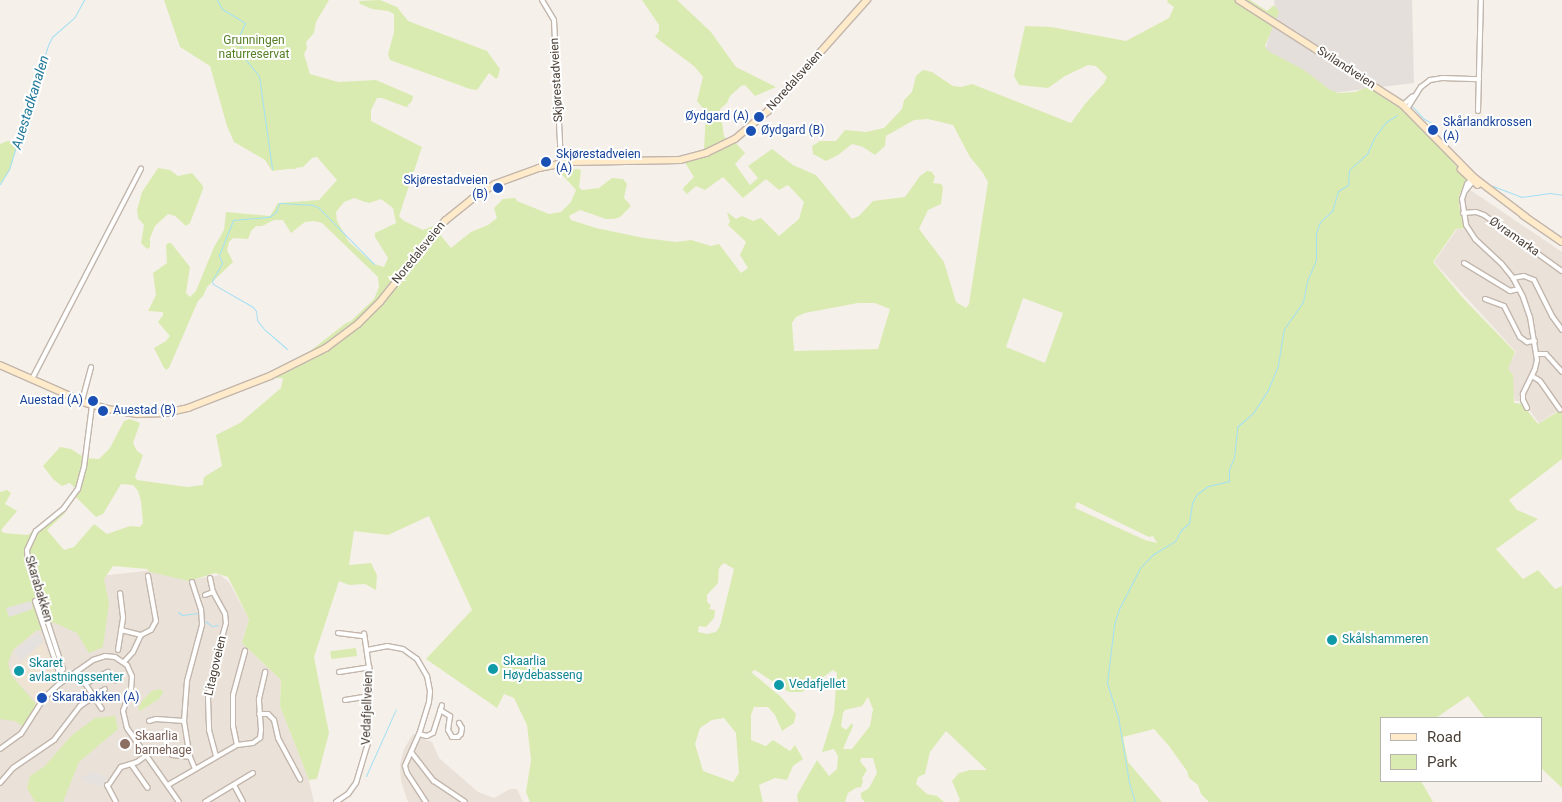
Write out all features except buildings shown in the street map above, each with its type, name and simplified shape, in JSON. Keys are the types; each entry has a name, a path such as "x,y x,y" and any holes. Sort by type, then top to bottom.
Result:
{"main road":[{"name":"Noredalsveien","path":"0,365 92,405 137,414 181,410 208,402 305,360 337,340 367,316 388,293 435,231 461,207 482,192 508,178 561,163 590,161 670,162 700,156 726,144 761,118 867,0"},
{"name":"Svilandveien","path":"1239,0 1405,107 1473,180 1562,242"}],"street":[{"name":"Skjørestadveien","path":"542,0 554,20 561,163"},
{"path":"1478,111 1481,0"},
{"path":"1405,107 1425,83 1437,78 1479,79"},
{"path":"32,379 141,169"},
{"path":"1473,180 1465,191 1462,200 1463,213 1472,236 1504,266 1513,278 1528,312 1535,341 1537,364 1523,394 1523,402 1528,408"},
{"name":"Øvramarka","path":"1463,213 1476,212 1484,215 1562,271"},
{"path":"1464,263 1510,291 1519,289"},
{"path":"1513,278 1524,276 1534,280 1552,316 1562,330"},
{"path":"1485,299 1504,306 1520,337 1527,342 1535,341"},
{"path":"1537,354 1548,356 1562,372"},
{"path":"82,401 91,366"},
{"path":"1532,376 1542,383 1560,410"},
{"name":"Skarabakken","path":"60,673 63,670 28,562 27,550 36,532 64,508 78,489 84,467 92,405"},
{"path":"124,662 133,652 141,635 151,630 156,621 148,576"},
{"name":"Litagoveien","path":"210,578 213,592 224,611 226,624 213,670 208,698 209,730 216,756"},
{"path":"192,582 201,609 202,621 187,681 184,721 190,757 195,769"},
{"path":"205,595 213,592"},
{"path":"118,650 123,611 120,593"},
{"name":"Skarabakken","path":"34,601 64,680"},
{"path":"121,630 141,635"},
{"name":"Vedafjellveien","path":"336,802 348,794 358,777 368,743 370,696 370,667 364,634 338,633"},
{"path":"367,650 387,646 400,648 413,656 424,670 429,684 430,697 419,734 412,752 405,763 405,770 426,802"},
{"path":"237,745 233,726 233,695 245,651"},
{"path":"0,749 21,734 44,698 64,680 99,657 109,656 124,662 129,668 133,680 123,710 124,719 131,734 179,802"},
{"path":"242,659 248,662"},
{"path":"339,672 370,667"},
{"path":"77,671 102,709"},
{"path":"85,684 108,672 116,680"},
{"path":"168,785 237,745 253,743 260,738 259,699 264,675 270,679"},
{"path":"0,783 13,768 51,742 77,709 105,689"},
{"path":"345,700 370,696"},
{"path":"419,734 427,736 433,733 441,707 450,716 448,730 452,736 458,737 462,734 462,728 459,723"},
{"path":"259,714 268,714 274,720 278,738 300,779"},
{"path":"150,721 156,719 184,721"},
{"path":"412,752 434,780 464,802"},
{"path":"116,802 107,785 121,767 147,755"},
{"path":"172,755 190,757"},
{"path":"131,764 148,788"},
{"path":"205,802 254,774"},
{"path":"234,785 243,802"}],"shaded area":[{"path":"1274,0 1412,0 1414,83 1332,93 1265,50 1276,13"},
{"path":"1466,187 1562,252 1562,408 1539,423 1523,401 1515,401 1507,369 1516,352 1434,262 1457,229 1467,228 1462,204"},
{"path":"163,569 195,579 220,575 229,582 249,619 242,643 281,680 280,706 308,777 314,802 0,802 0,587"},
{"path":"31,601 33,609 9,617 6,608"},
{"path":"40,633 43,642 21,661 16,654 17,649 33,636"},
{"path":"43,642 58,677 38,702 16,680 12,671"},
{"path":"413,734 432,742 439,758 478,792 494,798 510,789 517,789 523,802 408,802 401,781 400,765 404,749"},
{"path":"94,772 108,778 102,786 82,780 81,777"}],"green space":[{"name":"Grunningen naturreservat","path":"164,0 329,0 316,22 314,33 306,42 307,48 304,54 310,74 338,82 376,80 413,96 412,101 406,107 377,98 371,110 371,121 422,147 399,216 404,221 423,230 433,226 451,248 471,232 488,225 497,218 494,208 503,199 515,198 517,201 549,214 561,212 571,202 576,190 558,170 578,169 581,170 579,187 582,190 599,188 612,178 623,179 627,184 624,198 631,206 620,217 614,219 606,219 580,210 569,216 571,220 596,228 644,238 676,242 691,240 711,246 719,244 741,273 748,268 740,255 746,242 728,225 730,222 727,212 736,219 742,216 753,221 761,218 779,236 799,219 804,202 788,185 779,190 766,179 743,198 723,177 705,190 696,186 687,194 683,190 694,177 684,161 684,156 704,149 706,112 697,101 703,77 694,66 655,37 659,31 659,25 642,0 677,0 711,32 736,67 776,87 755,96 745,85 741,86 720,109 724,136 726,139 734,141 745,153 735,164 750,185 758,178 748,166 772,149 793,165 816,175 852,219 859,216 873,201 905,197 920,176 927,171 932,172 935,177 933,183 941,184 943,187 941,204 928,210 919,229 944,262 956,302 966,308 969,304 988,182 970,157 953,125 928,119 914,120 886,136 885,146 875,155 863,147 852,144 838,155 826,161 813,154 812,146 820,141 836,141 845,130 866,132 884,128 902,109 904,100 912,92 916,76 923,70 932,72 953,86 961,87 972,84 1071,123 1107,77 1096,66 1088,65 1065,76 1048,88 1019,85 1014,76 1025,26 1051,27 1126,41 1169,18 1174,7 1167,2 1168,0 1250,0 1267,11 1274,5 1279,12 1265,46 1268,51 1304,70 1329,89 1338,93 1355,92 1371,86 1399,105 1425,129 1462,173 1466,179 1459,196 1459,205 1464,228 1456,229 1433,262 1462,297 1515,352 1508,369 1513,375 1514,403 1522,404 1538,424 1562,409 1562,459 1509,500 1517,510 1538,519 1496,549 1523,579 1538,570 1555,589 1562,586 1562,788 1542,769 1542,717 1484,717 1468,696 1437,717 1380,717 1380,782 1422,782 1433,802 1209,802 1201,794 1198,785 1189,778 1187,771 1169,746 1154,729 1123,737 1128,762 1162,802 958,802 960,800 952,781 959,773 970,770 987,770 946,731 930,752 925,774 918,777 916,784 927,794 937,796 944,802 865,802 861,798 861,793 869,788 877,773 873,758 861,758 860,761 867,770 862,778 861,787 848,793 845,802 798,802 797,795 817,760 829,776 837,769 838,756 834,749 822,752 834,713 837,673 833,670 802,692 789,692 755,670 751,672 781,697 796,714 794,723 782,731 775,715 768,707 754,707 751,715 751,740 766,746 773,740 790,751 795,745 803,759 793,766 787,780 775,778 759,785 763,802 530,802 526,792 531,760 527,725 514,698 504,694 497,708 426,659 472,610 429,516 388,535 354,531 349,565 371,563 377,575 376,590 365,584 349,585 339,581 314,657 329,733 317,779 309,780 280,706 281,680 242,643 249,619 228,577 215,573 189,581 150,572 147,569 113,566 104,579 109,603 103,647 89,653 77,633 53,622 48,631 37,630 13,650 8,663 11,675 37,705 25,728 15,721 0,719 0,492 7,490 11,493 5,504 17,511 1,530 4,533 28,535 48,517 64,508 65,513 47,530 64,550 74,547 94,524 107,534 130,526 140,527 143,523 141,501 138,491 133,485 121,484 103,514 96,517 74,495 76,489 70,483 62,486 53,479 43,466 60,447 71,449 85,458 99,459 110,448 124,421 130,419 140,423 133,443 137,451 143,455 135,477 137,480 187,487 203,485 204,477 222,466 216,435 240,423 281,388 283,378 277,378 272,372 309,352 351,321 374,299 379,287 378,277 322,223 314,221 305,222 291,233 283,220 274,220 262,226 256,226 251,231 248,239 233,238 229,242 227,250 233,262 207,287 203,296 198,301 169,368 166,370 154,348 166,341 170,336 158,322 163,312 148,311 156,295 153,273 167,263 166,246 168,243 171,243 190,267 186,293 190,297 196,291 214,247 224,230 226,212 270,216 278,203 319,200 337,180 317,157 312,158 303,167 272,171 265,160 234,142 227,126 210,66 180,47","holes":["354,198 369,203 381,199 393,208 396,223 375,233 375,237 388,258 384,267 374,264 349,242 337,221 336,212 344,202","1023,298 1063,313 1045,363 1006,347","858,303 875,303 890,309 878,349 794,351 792,323 796,317 805,313","1077,502 1149,537 1153,536 1157,543 1145,540 1075,508","724,563 734,569 720,626 716,632 707,634 698,632 699,626 706,627 714,618 715,610 709,609 711,605 707,602 707,595 718,583 719,568","868,697 873,709 870,726 852,749 843,749 853,726 852,723 846,730 841,726 843,713 845,710 862,706","724,718 736,733 739,773 733,782 703,771 695,744 700,728 712,720"]},
{"path":"380,0 397,7 408,21 487,51 500,69 498,77 496,79 489,73 477,90 470,89 390,60 388,54 394,32 394,14 388,11 372,9 360,4 359,1"},
{"path":"7,141 18,143 10,170 0,184 0,144"},
{"path":"158,168 170,170 178,176 192,173 203,186 203,189 190,223 186,226 175,216 168,214 155,226 150,238 150,247 147,249 141,243 144,225 138,218 137,210 142,192"},
{"path":"356,648 357,656 331,659 330,651"},
{"path":"161,689 163,693 159,699 140,711 138,708 143,700 152,691"},
{"path":"115,716 118,729 79,762 63,802 35,802 27,788 30,776 45,766 71,736 95,718"}],"waterway":[{"name":"Auestadkanalen","path":"0,184 9,169 48,45 52,37 74,18 84,0"},
{"path":"217,0 222,9 245,23 239,36 242,55 259,76 272,169"},
{"path":"1411,105 1424,119 1436,125"},
{"path":"1135,802 1129,782 1118,717 1107,683 1114,625 1119,609 1140,568 1152,555 1175,541 1181,530 1189,523 1192,503 1197,494 1208,486 1229,481 1229,469 1234,458 1237,427 1253,413 1268,390 1278,365 1284,329 1303,302 1307,281 1316,260 1316,233 1320,222 1332,211 1338,191 1348,185 1349,170 1367,154 1374,138 1386,122 1397,115"},
{"path":"1493,186 1521,197 1550,193 1562,195"},
{"path":"287,349 264,329 257,320 256,311 253,307 213,284 212,281 222,263 219,255 233,220 269,217 276,212 279,203 312,205 318,207 374,264"},
{"path":"178,612 182,615 198,613"},
{"path":"205,621 212,626"},
{"path":"213,626 218,625"},
{"path":"366,776 396,709"}],"place":[{"name":"Øydgard (A)","path":"759,117"},
{"name":"Skårlandkrossen (A)","path":"1433,130"},
{"name":"Øydgard (B)","path":"751,131"},
{"name":"Skjørestadveien (A)","path":"546,162"},
{"name":"Skjørestadveien (B)","path":"498,188"},
{"name":"Auestad (A)","path":"93,401"},
{"name":"Auestad (B)","path":"103,411"},
{"name":"Skålshammeren","path":"1332,640"},
{"name":"Skaarlia Høydebasseng","path":"493,669"},
{"name":"Skaret avlastningssenter","path":"19,671"},
{"name":"Vedafjellet","path":"779,685"},
{"name":"Skarabakken (A)","path":"42,698"},
{"name":"Skaarlia barnehage","path":"125,744"}]}
